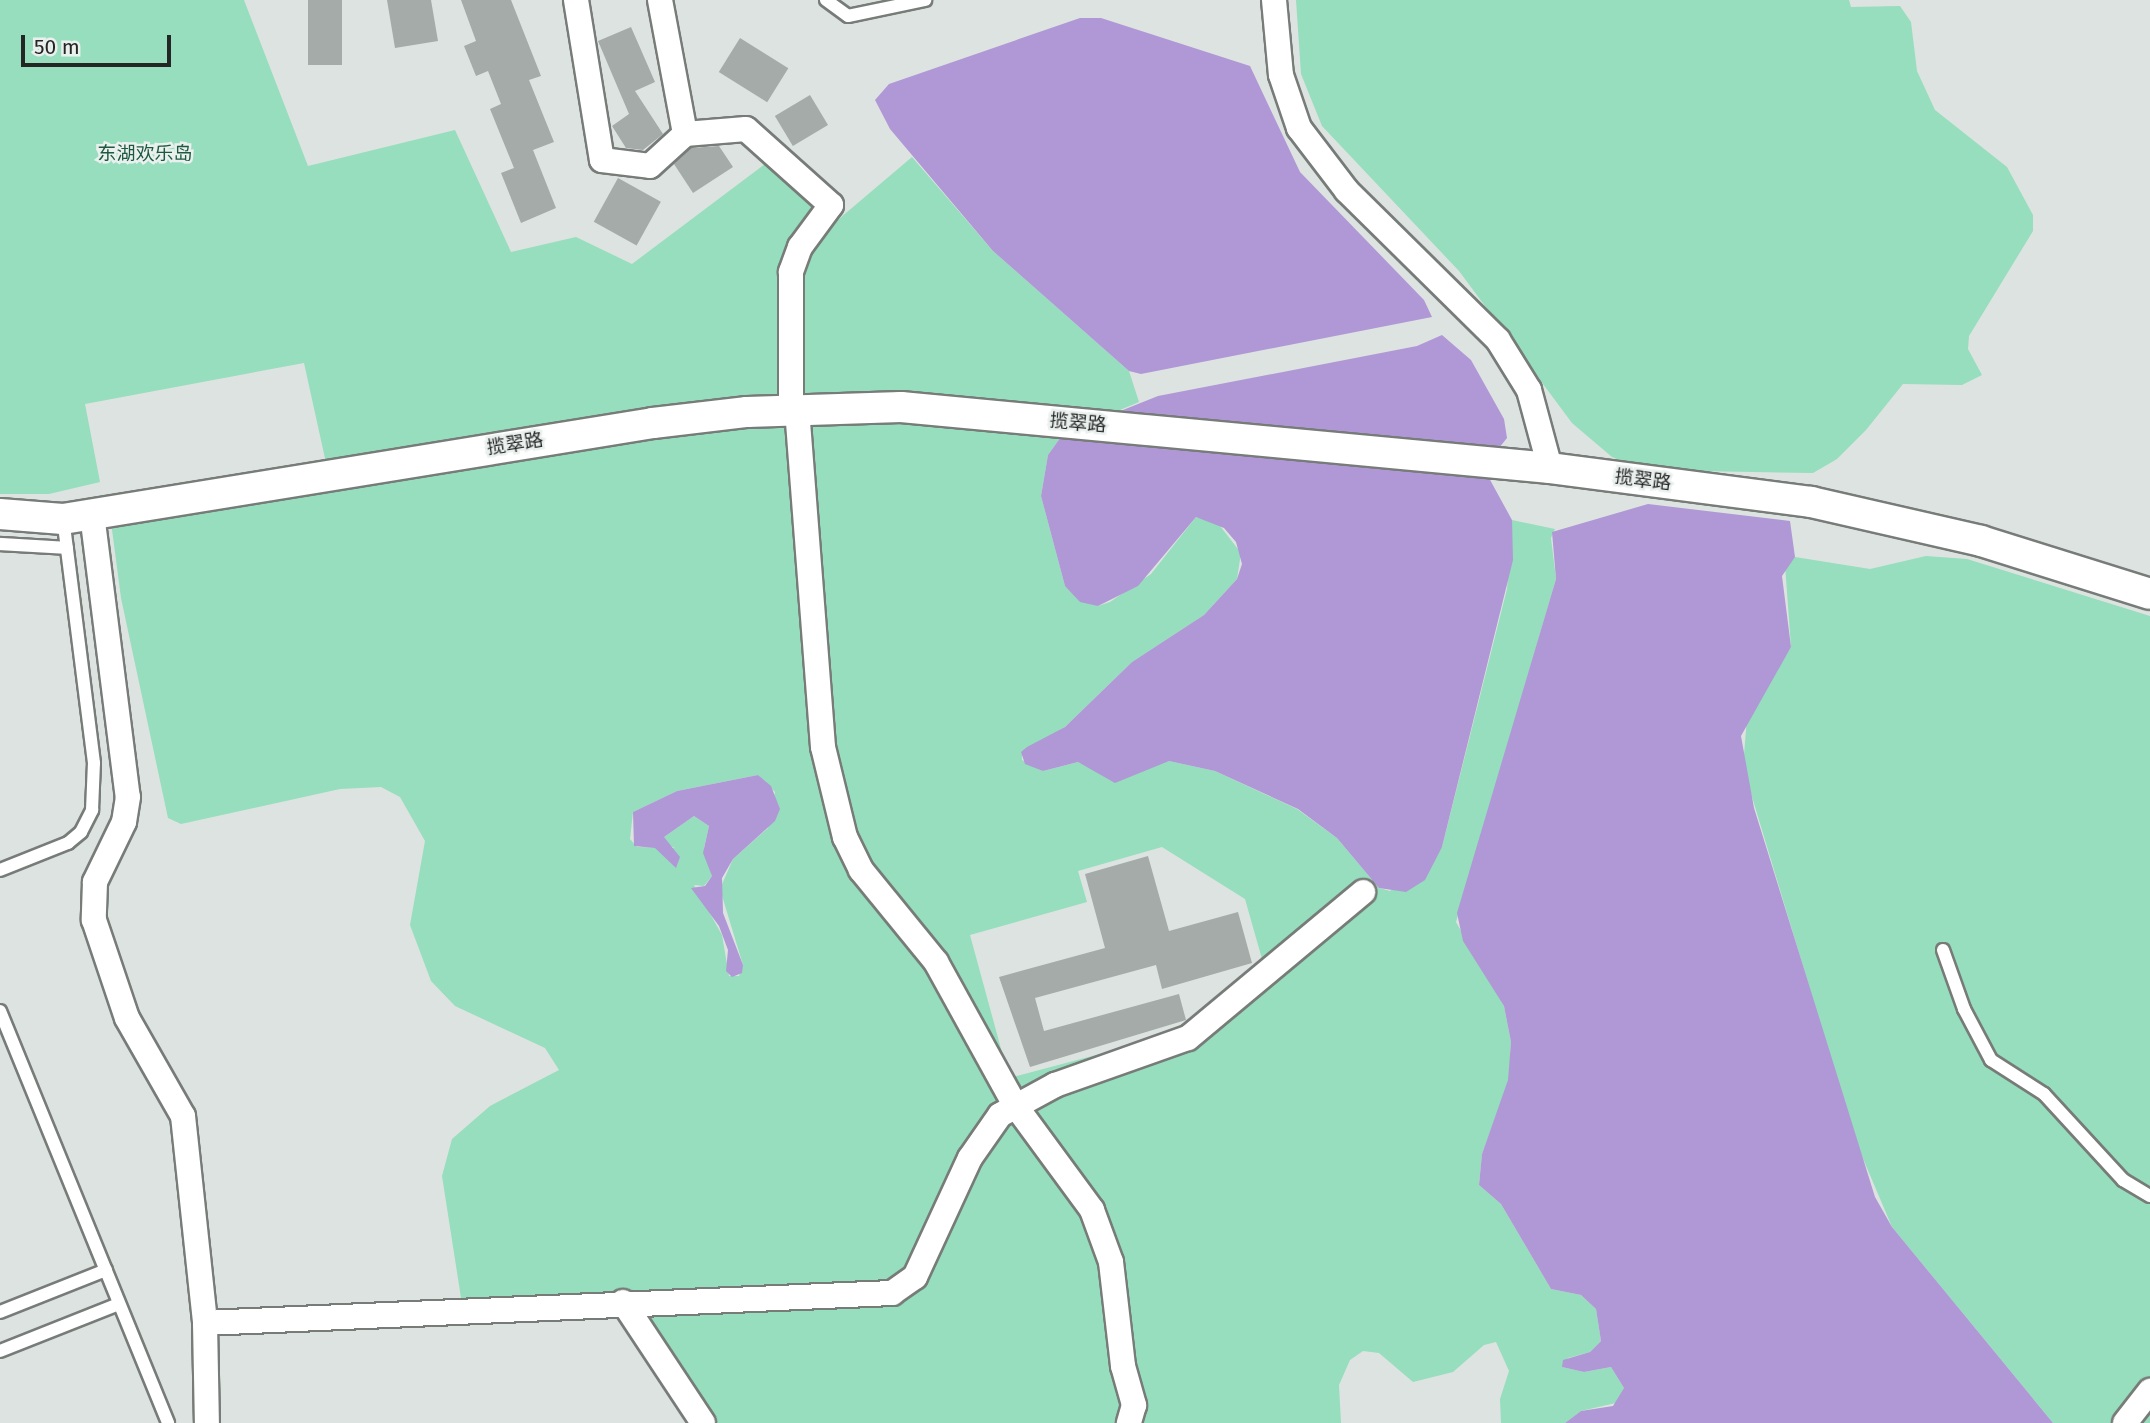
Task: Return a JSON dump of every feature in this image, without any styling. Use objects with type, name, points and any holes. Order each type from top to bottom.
[{"type":"street","points":[[576,0],[602,160],[650,166],[684,134],[746,130],[831,205],[800,247],[791,272],[794,409],[823,747],[845,837],[861,870],[951,985],[1014,1105],[1083,1195],[1100,1227],[1134,1405],[1129,1423]]},
{"type":"street","points":[[660,0],[684,134]]},
{"type":"street","points":[[1274,0],[1281,75],[1299,128],[1347,191],[1498,340],[1529,390],[1536,467]]},
{"type":"street","name":"揽翠路","points":[[0,514],[63,519],[653,422],[794,409],[901,407],[1536,467],[1889,517],[2150,594]]},
{"type":"street","points":[[92,514],[128,797],[124,822],[95,882],[94,920],[122,1008],[183,1116],[205,1323],[207,1423]]},
{"type":"street","points":[[205,1323],[623,1302],[878,1295],[900,1290],[915,1277],[985,1132],[1014,1105],[1188,1038],[1363,892]]},
{"type":"street","points":[[623,1302],[703,1423]]},
{"type":"street","points":[[2126,1423],[2150,1391]]},
{"type":"lane","points":[[825,0],[848,16],[925,0]]},
{"type":"lane","points":[[0,870],[68,843],[92,810],[94,763],[63,519]]},
{"type":"lane","points":[[0,544],[67,548]]},
{"type":"lane","points":[[1943,950],[1964,1009],[1992,1060],[2044,1094],[2123,1180],[2150,1196]]},
{"type":"lane","points":[[0,1011],[169,1423]]},
{"type":"lane","points":[[0,1312],[106,1270]]},
{"type":"lane","points":[[0,1351],[119,1304]]},
{"type":"green space","name":"东湖欢乐岛","points":[[0,0],[244,0],[308,166],[455,130],[511,252],[576,237],[632,264],[769,161],[833,224],[912,157],[993,251],[1129,371],[1139,402],[1063,434],[1048,455],[1041,496],[1065,586],[1098,606],[1110,602],[1151,574],[1196,517],[1217,522],[1241,553],[1237,579],[1204,615],[1132,662],[1065,727],[1022,752],[1022,760],[1043,771],[1078,762],[1096,771],[1169,761],[1215,771],[1297,809],[1337,838],[1379,888],[1390,891],[1442,847],[1507,589],[1512,520],[1555,529],[1551,538],[1556,579],[1456,922],[1504,1006],[1511,1042],[1509,1080],[1482,1154],[1479,1185],[1501,1204],[1551,1289],[1581,1295],[1596,1309],[1601,1341],[1590,1352],[1568,1358],[1562,1367],[1584,1372],[1611,1367],[1624,1388],[1620,1402],[1581,1411],[1565,1423],[1501,1423],[1500,1399],[1509,1371],[1496,1342],[1484,1345],[1453,1372],[1413,1382],[1379,1353],[1363,1351],[1350,1360],[1339,1385],[1341,1423],[693,1423],[620,1316],[464,1317],[442,1176],[452,1139],[490,1106],[559,1070],[545,1048],[455,1006],[431,981],[410,925],[425,841],[400,797],[381,787],[340,789],[181,824],[168,818],[121,598],[111,522],[330,481],[304,363],[85,404],[100,482],[49,494],[0,494]],"holes":[[[758,775],[775,792],[768,828],[733,859],[720,889],[743,965],[739,976],[729,976],[722,935],[694,885],[704,886],[712,876],[704,848],[709,826],[694,816],[664,837],[664,843],[675,848],[637,847],[630,839],[633,812],[677,791]],[[1162,847],[1245,899],[1264,966],[1190,1030],[1009,1078],[970,935],[1087,902],[1078,871]]]},
{"type":"green space","points":[[1296,0],[1849,0],[1851,7],[1900,6],[1911,22],[1917,71],[1935,110],[2007,167],[2033,215],[2033,231],[1969,336],[1968,349],[1982,375],[1962,385],[1903,384],[1866,430],[1837,459],[1813,473],[1644,470],[1612,457],[1572,423],[1459,271],[1322,126],[1301,74]]},
{"type":"green space","points":[[1926,556],[1967,559],[2150,616],[2150,1423],[2053,1423],[1892,1227],[1856,1142],[1743,767],[1747,718],[1791,647],[1785,565],[1795,557],[1870,569]]},
{"type":"shaded area","points":[[1080,18],[1101,18],[1250,66],[1300,172],[1424,300],[1432,317],[1141,374],[1129,371],[993,251],[890,129],[875,100],[889,84]]},
{"type":"shaded area","points":[[1442,335],[1471,360],[1504,419],[1507,438],[1491,458],[1489,478],[1512,520],[1513,560],[1442,847],[1425,880],[1406,892],[1379,888],[1337,838],[1298,809],[1215,771],[1169,761],[1115,783],[1078,762],[1043,771],[1025,764],[1021,752],[1027,747],[1065,727],[1132,662],[1204,615],[1237,579],[1242,564],[1236,542],[1224,528],[1196,517],[1138,586],[1098,606],[1080,602],[1065,586],[1041,496],[1048,455],[1063,434],[1158,396],[1417,346]]},
{"type":"shaded area","points":[[1648,504],[1790,521],[1795,557],[1782,576],[1791,647],[1741,736],[1754,808],[1875,1197],[1892,1227],[2053,1423],[1565,1423],[1581,1411],[1613,1406],[1624,1388],[1611,1367],[1584,1372],[1562,1367],[1563,1360],[1590,1352],[1601,1341],[1596,1309],[1581,1295],[1551,1289],[1501,1204],[1479,1185],[1482,1154],[1508,1080],[1511,1042],[1504,1006],[1463,941],[1457,913],[1556,579],[1552,532]]},
{"type":"shaded area","points":[[758,775],[771,786],[780,809],[775,821],[733,859],[722,878],[723,913],[743,965],[742,973],[732,977],[726,971],[728,950],[719,926],[691,888],[705,886],[712,876],[703,853],[709,826],[694,816],[664,837],[680,857],[676,868],[655,848],[634,846],[633,812],[677,791]]},
{"type":"building","points":[[308,0],[342,0],[342,65],[308,65]]},
{"type":"building","points":[[387,0],[431,0],[438,41],[395,48]]},
{"type":"building","points":[[461,0],[511,0],[541,76],[529,80],[554,142],[533,150],[556,208],[521,223],[501,173],[514,168],[490,109],[501,104],[488,71],[476,76],[464,46],[476,41]]},
{"type":"building","points":[[631,27],[655,82],[635,91],[663,134],[643,150],[626,148],[612,126],[629,114],[598,41]]},
{"type":"building","points":[[740,38],[788,68],[767,102],[719,72]]},
{"type":"building","points":[[810,95],[828,125],[793,146],[775,116]]},
{"type":"building","points":[[719,146],[733,167],[693,193],[674,164],[691,148]]},
{"type":"building","points":[[618,178],[661,202],[637,245],[594,222]]},
{"type":"building","points":[[1148,856],[1169,931],[1238,912],[1252,963],[1162,989],[1156,965],[1035,998],[1044,1031],[1179,994],[1186,1020],[1030,1067],[999,977],[1105,948],[1085,874]]}]
